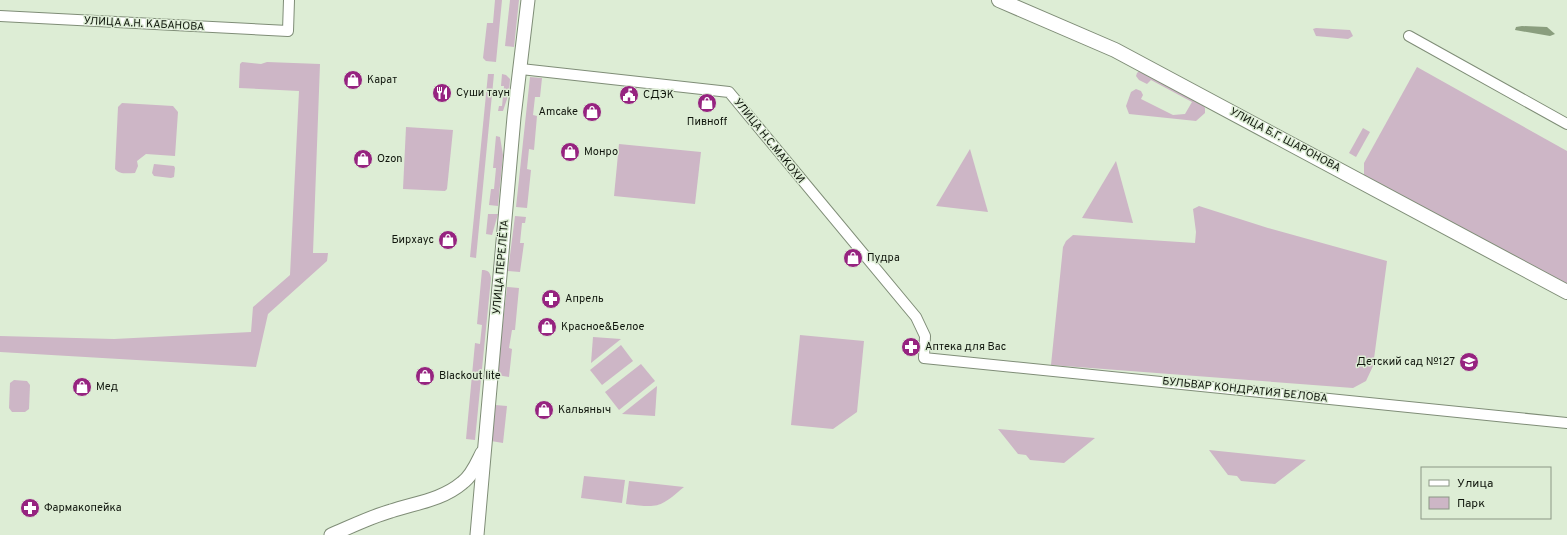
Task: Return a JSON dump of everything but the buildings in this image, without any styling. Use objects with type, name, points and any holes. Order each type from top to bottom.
[{"type":"main road","name":"УЛИЦА Б.Г. ШАРОНОВА","points":[[998,0],[1115,50],[1567,292]]},
{"type":"street","name":"УЛИЦА А.Н. КАБАНОВА","points":[[0,16],[288,31],[289,0]]},
{"type":"street","name":"УЛИЦА ПЕРЕЛЁТА","points":[[477,535],[514,116],[521,69],[528,0]]},
{"type":"street","points":[[1409,36],[1567,124]]},
{"type":"street","name":"УЛИЦА Н.С.МАКОХИ","points":[[521,69],[729,92],[916,317],[925,336],[924,358]]},
{"type":"street","name":"БУЛЬВАР КОНДРАТИЯ БЕЛОВА","points":[[924,358],[1567,423]]},
{"type":"street","points":[[331,535],[373,517],[431,500],[447,493],[462,483],[470,475],[485,447]]},
{"type":"street","points":[[479,512],[481,535]]},
{"type":"green space","points":[[495,0],[502,0],[496,62],[486,61],[483,58],[487,23],[493,23]]},
{"type":"green space","points":[[510,0],[519,0],[514,47],[505,46]]},
{"type":"green space","points":[[1313,29],[1350,30],[1353,36],[1348,39],[1316,36]]},
{"type":"green space","points":[[242,62],[261,64],[267,62],[320,64],[313,253],[328,253],[327,261],[268,314],[256,367],[0,352],[0,336],[114,339],[251,332],[253,307],[290,275],[299,91],[239,88],[240,64]]},
{"type":"green space","points":[[1417,67],[1567,151],[1567,285],[1364,175],[1364,163]]},
{"type":"green space","points":[[1140,70],[1203,105],[1205,108],[1205,113],[1196,121],[1129,114],[1126,106],[1131,92],[1136,89],[1141,91],[1143,95],[1141,99],[1173,115],[1185,114],[1192,102],[1151,80],[1147,84],[1139,80],[1136,76]]},
{"type":"green space","points":[[488,74],[494,74],[476,258],[470,257]]},
{"type":"green space","points":[[502,74],[506,75],[510,79],[509,93],[503,111],[498,111],[499,106],[502,106],[504,86],[501,86]]},
{"type":"green space","points":[[530,77],[542,78],[540,97],[535,97],[533,115],[537,116],[534,150],[529,149],[527,169],[531,170],[527,208],[516,207]]},
{"type":"green space","points":[[122,103],[173,106],[178,112],[175,156],[146,154],[137,161],[138,166],[135,173],[122,173],[115,169],[118,107]]},
{"type":"green space","points":[[406,127],[453,130],[447,189],[445,191],[403,189]]},
{"type":"green space","points":[[1363,128],[1370,132],[1356,157],[1349,153]]},
{"type":"green space","points":[[496,136],[500,137],[503,155],[498,206],[489,205],[491,189],[494,189],[496,168],[493,168]]},
{"type":"green space","points":[[619,144],[701,152],[695,204],[614,196]]},
{"type":"green space","points":[[970,149],[988,212],[936,206]]},
{"type":"green space","points":[[1116,161],[1133,223],[1082,218]]},
{"type":"green space","points":[[154,164],[174,166],[174,177],[154,176],[152,173]]},
{"type":"green space","points":[[1199,206],[1268,228],[1387,261],[1373,366],[1366,381],[1353,388],[1051,365],[1063,247],[1066,241],[1073,235],[1195,243],[1196,232],[1193,209]]},
{"type":"green space","points":[[488,214],[498,214],[492,235],[486,234]]},
{"type":"green space","points":[[515,216],[526,217],[525,223],[522,223],[520,243],[524,243],[520,272],[508,271]]},
{"type":"green space","points":[[482,270],[486,270],[490,274],[491,278],[475,440],[466,439],[475,343],[480,344],[482,325],[477,324]]},
{"type":"green space","points":[[507,287],[519,288],[515,330],[512,330],[509,348],[512,349],[509,377],[497,375]]},
{"type":"green space","points":[[800,335],[864,341],[857,412],[833,429],[791,425]]},
{"type":"green space","points":[[593,337],[621,339],[591,363]]},
{"type":"green space","points":[[621,345],[633,361],[602,385],[590,370]]},
{"type":"green space","points":[[641,364],[655,381],[619,410],[605,392]]},
{"type":"green space","points":[[14,380],[27,381],[30,385],[29,409],[25,412],[12,412],[9,408],[10,383]]},
{"type":"green space","points":[[657,386],[655,416],[622,414]]},
{"type":"green space","points":[[495,405],[507,406],[503,443],[491,441]]},
{"type":"green space","points":[[998,429],[1095,438],[1064,463],[1030,460],[1026,455],[1018,454]]},
{"type":"green space","points":[[1209,450],[1306,460],[1275,484],[1241,481],[1237,476],[1228,475]]},
{"type":"green space","points":[[584,476],[625,480],[622,503],[581,498]]},
{"type":"green space","points":[[629,481],[684,487],[669,499],[658,505],[645,506],[626,504]]},
{"type":"shaded area","points":[[1516,27],[1547,27],[1555,34],[1550,36],[1515,30]]},
{"type":"place","name":"Карат","points":[[353,80]]},
{"type":"place","name":"Суши таун","points":[[442,93]]},
{"type":"place","name":"СДЭК","points":[[629,95]]},
{"type":"place","name":"Пивнoff","points":[[707,103]]},
{"type":"place","name":"Amcake","points":[[592,112]]},
{"type":"place","name":"Монро","points":[[570,152]]},
{"type":"place","name":"Ozon","points":[[363,159]]},
{"type":"place","name":"Бирхаус","points":[[448,240]]},
{"type":"place","name":"Пудра","points":[[853,258]]},
{"type":"place","name":"Апрель","points":[[551,299]]},
{"type":"place","name":"Красное&Белое","points":[[547,327]]},
{"type":"place","name":"Аптека для Вас","points":[[911,347]]},
{"type":"place","name":"Детский сад №127","points":[[1469,362]]},
{"type":"place","name":"Blackout lite","points":[[425,376]]},
{"type":"place","name":"Мед","points":[[82,387]]},
{"type":"place","name":"Кальяныч","points":[[544,410]]},
{"type":"place","name":"Фармакопейка","points":[[30,508]]}]
